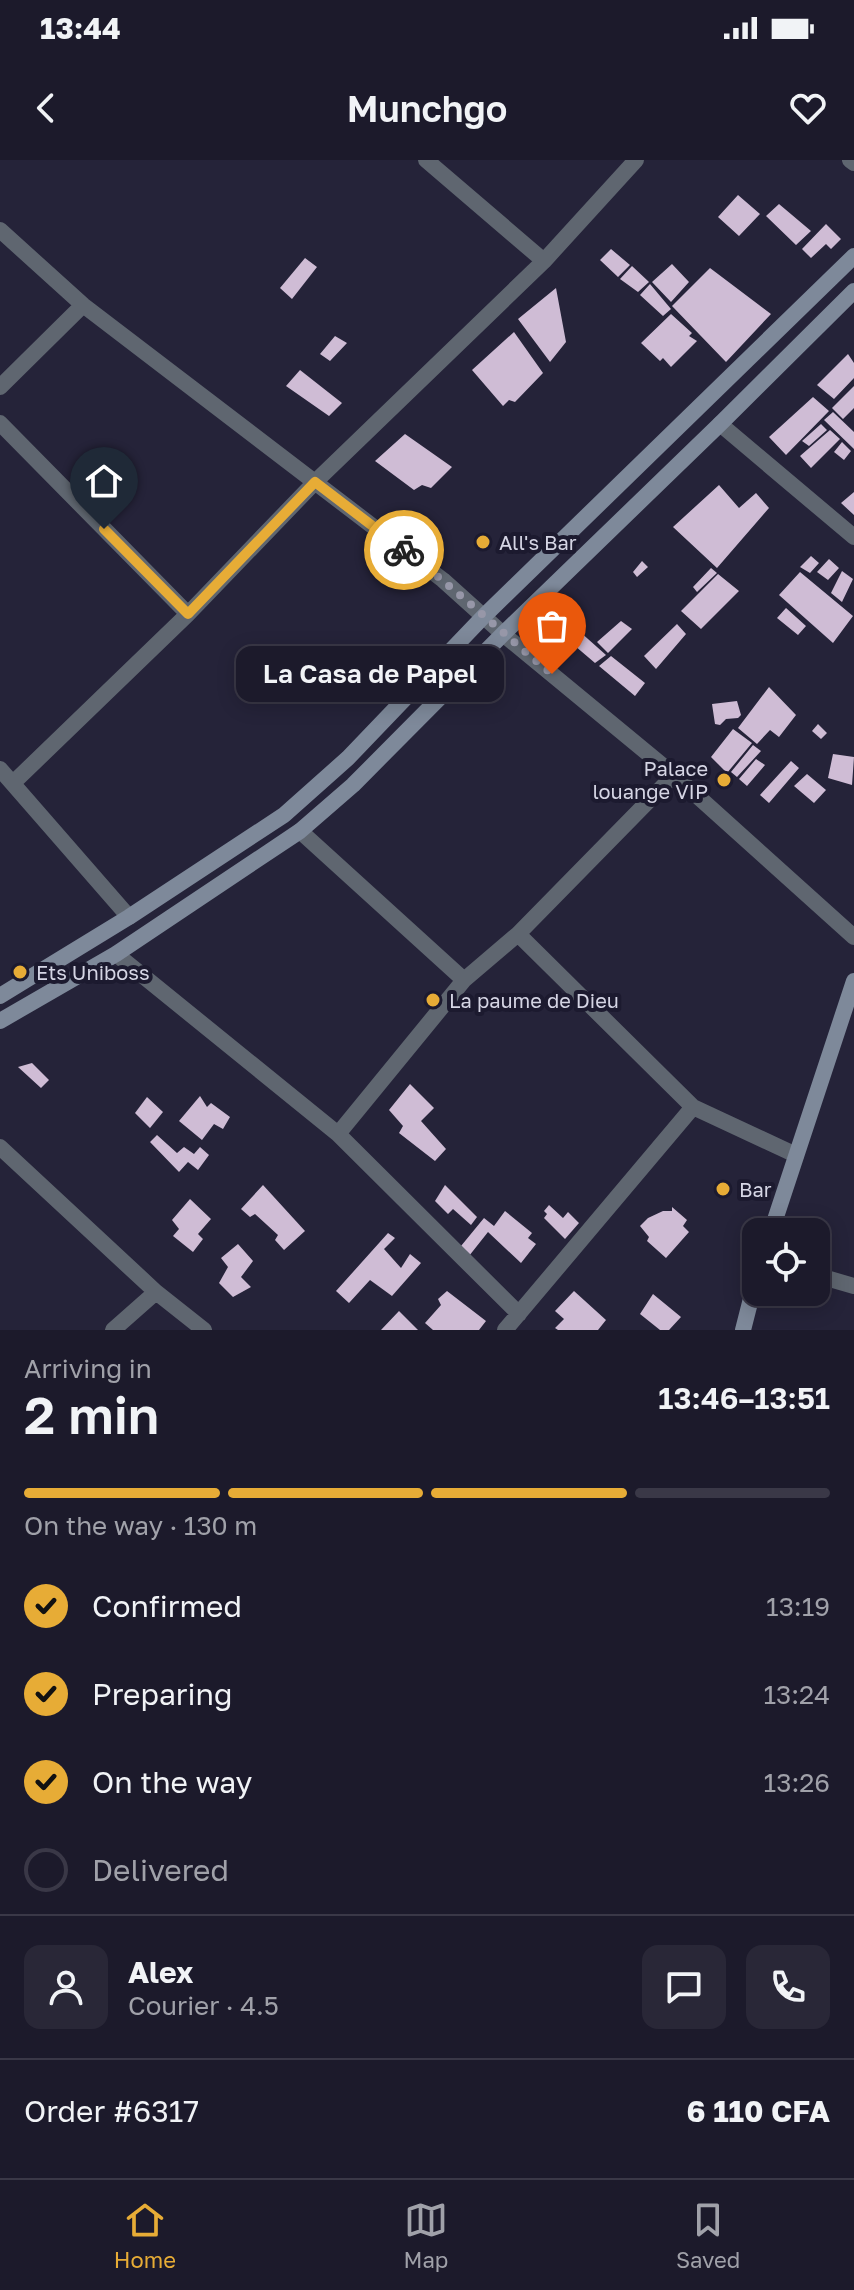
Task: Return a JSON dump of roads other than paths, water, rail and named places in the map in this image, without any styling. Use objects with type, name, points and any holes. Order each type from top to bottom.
[{"type":"main road","points":[[0,996],[129,917],[284,815],[348,758],[484,616],[854,256]]},
{"type":"main road","points":[[0,1021],[116,954],[300,831],[353,785],[854,291]]},
{"type":"main road","points":[[776,1218],[854,981]]},
{"type":"main road","points":[[743,1330],[749,1306]]},
{"type":"street","points":[[426,160],[544,261]]},
{"type":"street","points":[[13,783],[188,614],[315,482],[544,261],[636,160]]},
{"type":"street","points":[[0,230],[83,305],[443,580],[503,634],[674,775],[854,937]]},
{"type":"street","points":[[0,387],[83,305]]},
{"type":"street","points":[[0,423],[188,614]]},
{"type":"street","points":[[720,424],[854,537]]},
{"type":"street","points":[[0,769],[129,917]]},
{"type":"street","points":[[338,1134],[464,980],[518,934],[674,775]]},
{"type":"street","points":[[300,831],[464,980]]},
{"type":"street","points":[[518,934],[693,1107],[796,1155]]},
{"type":"street","points":[[116,954],[338,1134],[519,1314]]},
{"type":"street","points":[[505,1330],[693,1107]]},
{"type":"street","points":[[0,1147],[156,1292],[204,1330]]},
{"type":"street","points":[[830,1279],[854,1286]]},
{"type":"street","points":[[113,1330],[156,1292]]},
{"type":"place","name":"All's Bar","points":[[483,542]]},
{"type":"place","name":"La Casa de Papel","points":[[552,674]]},
{"type":"place","name":"Palace louange VIP","points":[[724,780]]},
{"type":"place","name":"Ets Uniboss","points":[[20,972]]},
{"type":"place","name":"La paume de Dieu","points":[[433,1000]]},
{"type":"place","name":"Bar","points":[[723,1189]]}]
